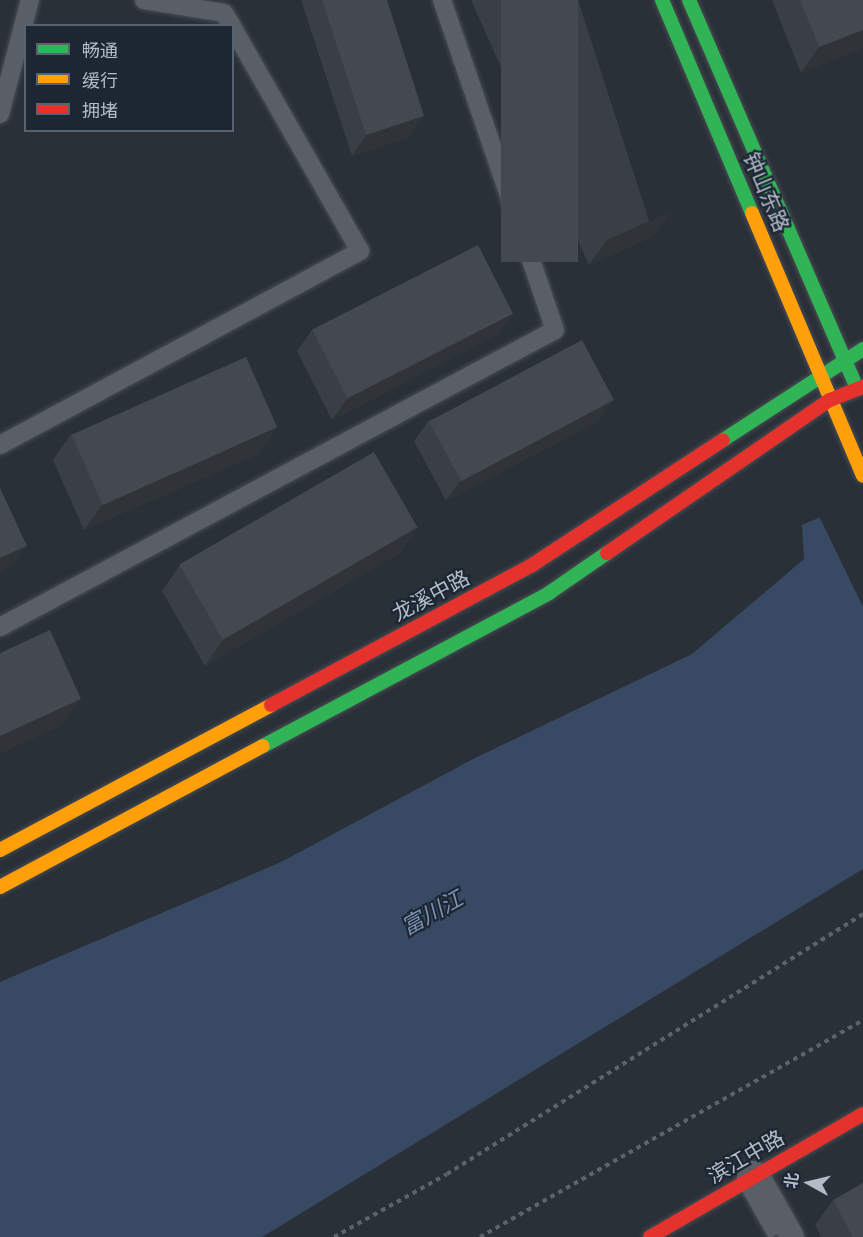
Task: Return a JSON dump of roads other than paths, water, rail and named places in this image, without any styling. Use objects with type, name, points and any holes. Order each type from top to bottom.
[{"type":"main road","name":"钟山东路","points":[[662,0],[863,476]]},
{"type":"main road","name":"钟山东路","points":[[689,0],[844,361],[862,391]]},
{"type":"main road","name":"龙溪中路","points":[[0,850],[532,566],[820,374],[863,349]]},
{"type":"main road","points":[[0,887],[549,593],[830,400],[862,391]]},
{"type":"main road","name":"滨江中路","points":[[650,1237],[863,1113]]},
{"type":"street","points":[[753,1177],[787,1237]]},
{"type":"lane","points":[[0,114],[30,0]]},
{"type":"lane","points":[[144,0],[224,12],[231,24]]},
{"type":"lane","points":[[0,627],[555,330],[442,0]]},
{"type":"lane","points":[[0,445],[360,251],[234,30]]},
{"type":"water","name":"富川江","points":[[863,499],[863,869],[262,1237],[0,1237],[0,982],[281,862],[475,758],[692,654],[804,559],[802,525]]}]
